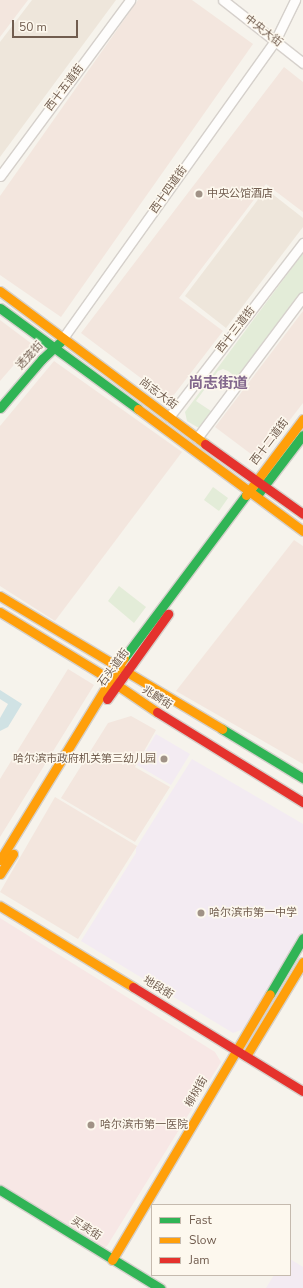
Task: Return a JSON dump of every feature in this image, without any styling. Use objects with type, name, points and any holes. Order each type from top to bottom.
[{"type":"main road","name":"尚志大街","points":[[0,290],[197,438],[303,514]]},
{"type":"main road","points":[[0,308],[303,531]]},
{"type":"main road","name":"透笼街","points":[[0,408],[42,358],[63,338]]},
{"type":"main road","name":"西十二道街","points":[[261,483],[303,419]]},
{"type":"main road","name":"西十二道街","points":[[261,483],[303,435]]},
{"type":"main road","name":"石头道街","points":[[0,874],[108,696],[117,668],[261,483]]},
{"type":"main road","name":"石头道街","points":[[0,860],[105,690],[126,673],[252,494]]},
{"type":"main road","name":"兆麟街","points":[[0,596],[117,668],[303,778]]},
{"type":"main road","name":"兆麟街","points":[[0,612],[303,802]]},
{"type":"main road","name":"地段街","points":[[0,906],[303,1091]]},
{"type":"main road","name":"柳树街","points":[[112,1260],[303,938]]},
{"type":"main road","points":[[246,1056],[303,962]]},
{"type":"main road","name":"买卖街","points":[[0,1190],[160,1288]]},
{"type":"street","name":"西十五道街","points":[[0,176],[130,0]]},
{"type":"street","name":"中央大街","points":[[223,0],[303,63]]},
{"type":"street","name":"西十四道街","points":[[63,338],[275,41],[295,0]]},
{"type":"street","name":"西十三道街","points":[[169,417],[303,243]]},
{"type":"street","points":[[197,438],[303,297]]},
{"type":"shaded area","points":[[0,0],[28,0],[0,37]]},
{"type":"shaded area","points":[[32,0],[116,0],[0,157],[0,42]]},
{"type":"shaded area","points":[[138,0],[192,0],[253,44],[61,317],[0,275],[0,196]]},
{"type":"shaded area","points":[[284,67],[303,82],[303,212],[266,184],[179,298],[223,331],[170,400],[81,333]]},
{"type":"shaded area","points":[[266,189],[303,218],[303,227],[226,328],[185,296]]},
{"type":"shaded area","points":[[303,311],[303,403],[259,460],[215,427]]},
{"type":"shaded area","points":[[0,320],[32,344],[0,381]]},
{"type":"shaded area","points":[[54,361],[182,452],[55,621],[0,586],[0,426]]},
{"type":"shaded area","points":[[294,540],[303,546],[303,764],[176,691]]},
{"type":"shaded area","points":[[68,669],[94,685],[0,837],[0,779]]},
{"type":"shaded area","points":[[0,690],[22,704],[8,727],[0,731],[0,718],[8,704],[0,699]]},
{"type":"shaded area","points":[[131,716],[156,730],[135,767],[170,787],[135,842],[61,798],[108,723]]},
{"type":"shaded area","name":"哈尔滨市政府机关第三幼儿园","points":[[156,734],[190,754],[171,785],[137,765]]},
{"type":"shaded area","name":"哈尔滨市第一中学","points":[[192,759],[303,824],[303,931],[244,1029],[233,1033],[81,941],[136,853],[136,848]]},
{"type":"shaded area","points":[[55,797],[137,846],[78,939],[0,892]]},
{"type":"shaded area","name":"哈尔滨市第一医院","points":[[0,918],[215,1052],[221,1062],[107,1246],[100,1250],[0,1188]]},
{"type":"shaded area","points":[[291,1260],[303,1267],[303,1288],[266,1288],[273,1276],[291,1276]]},
{"type":"green space","points":[[303,253],[303,294],[213,410],[233,380],[232,374],[228,371],[223,369],[218,371],[196,401],[214,413],[202,428],[197,427],[187,421],[185,412]]},
{"type":"green space","points":[[213,487],[228,498],[219,511],[204,500]]},
{"type":"green space","points":[[119,586],[146,607],[134,623],[108,601]]},
{"type":"traffic: fast","points":[[0,308],[138,409]]},
{"type":"traffic: fast","points":[[0,408],[42,359],[61,341]]},
{"type":"traffic: fast","points":[[258,494],[303,435]]},
{"type":"traffic: fast","points":[[124,658],[246,495]]},
{"type":"traffic: fast","points":[[222,729],[303,778]]},
{"type":"traffic: fast","points":[[270,994],[303,938]]},
{"type":"traffic: fast","points":[[0,1190],[160,1288]]},
{"type":"traffic: slow","points":[[0,291],[205,444]]},
{"type":"traffic: slow","points":[[138,409],[303,531]]},
{"type":"traffic: slow","points":[[246,495],[303,419]]},
{"type":"traffic: slow","points":[[0,596],[222,729]]},
{"type":"traffic: slow","points":[[0,612],[101,674],[157,712]]},
{"type":"traffic: slow","points":[[0,860],[124,658]]},
{"type":"traffic: slow","points":[[0,874],[13,854]]},
{"type":"traffic: slow","points":[[0,906],[133,987]]},
{"type":"traffic: slow","points":[[246,1056],[303,962]]},
{"type":"traffic: slow","points":[[112,1260],[270,994]]},
{"type":"traffic: jam","points":[[205,444],[303,514]]},
{"type":"traffic: jam","points":[[107,699],[168,614]]},
{"type":"traffic: jam","points":[[157,712],[303,802]]},
{"type":"traffic: jam","points":[[133,987],[303,1091]]},
{"type":"place","name":"中央公馆酒店","points":[[199,194]]},
{"type":"place","name":"哈尔滨市政府机关第三幼儿园","points":[[164,759]]},
{"type":"place","name":"哈尔滨市第一中学","points":[[201,913]]},
{"type":"place","name":"哈尔滨市第一医院","points":[[91,1125]]},
{"type":"district","name":"尚志街道","points":[[218,384]]}]
